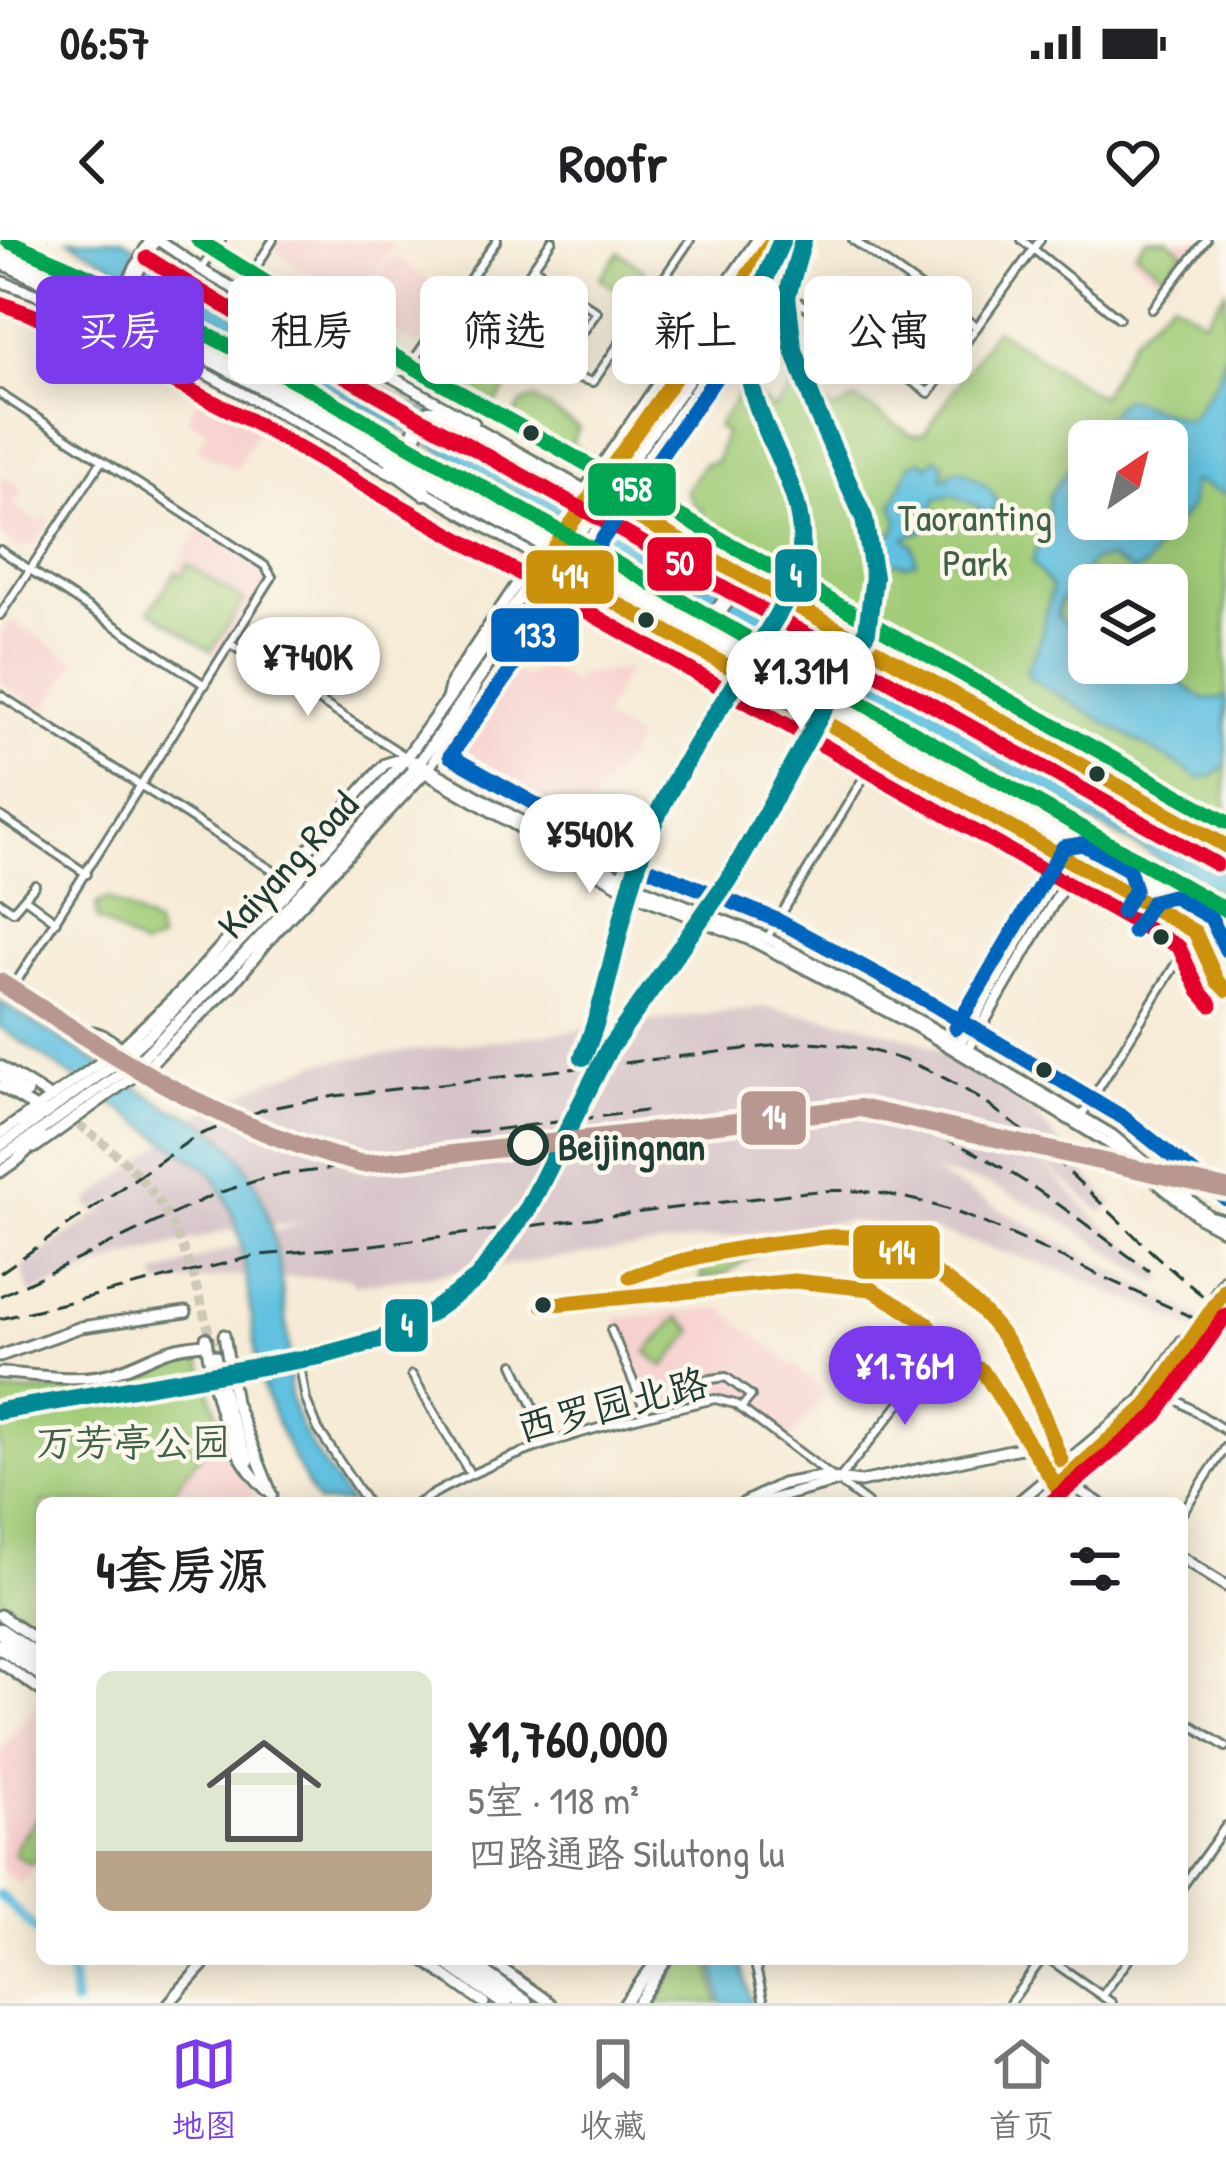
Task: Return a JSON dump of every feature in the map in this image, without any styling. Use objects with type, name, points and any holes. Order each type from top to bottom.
[{"type":"highway","points":[[130,276],[149,243]]},
{"type":"highway","points":[[0,246],[23,263],[462,491]]},
{"type":"highway","points":[[0,260],[63,276]]},
{"type":"highway","points":[[204,341],[1226,934]]},
{"type":"highway","points":[[204,359],[218,362]]},
{"type":"highway","points":[[293,403],[424,492]]},
{"type":"highway","points":[[409,440],[435,405],[454,410]]},
{"type":"highway","points":[[429,410],[448,415],[729,571],[735,579],[720,616]]},
{"type":"highway","points":[[332,412],[357,419],[391,439],[409,440]]},
{"type":"highway","points":[[409,440],[418,454],[462,491]]},
{"type":"highway","points":[[648,596],[676,600],[704,615],[720,616]]},
{"type":"highway","points":[[665,599],[1226,915]]},
{"type":"highway","points":[[720,616],[731,631],[775,662]]},
{"type":"highway","points":[[1001,806],[1042,844]]},
{"type":"highway","points":[[1195,932],[1217,981],[1226,990]]},
{"type":"highway","points":[[0,1631],[36,1656]]},
{"type":"highway","points":[[0,1646],[36,1671]]},
{"type":"highway","points":[[452,1965],[505,2003]]},
{"type":"highway","points":[[471,1965],[525,2003]]},
{"type":"main road","points":[[747,276],[772,240]]},
{"type":"main road","points":[[762,276],[788,240]]},
{"type":"main road","points":[[20,1120],[80,1097],[129,1060],[297,888],[407,757],[539,559],[574,541],[671,384]]},
{"type":"main road","points":[[600,501],[686,384]]},
{"type":"main road","points":[[648,396],[666,391]]},
{"type":"main road","points":[[636,456],[654,450]]},
{"type":"main road","name":"Kaiyang Road","points":[[297,888],[423,769],[477,683],[561,571],[574,541]]},
{"type":"main road","points":[[0,1146],[56,1106]]},
{"type":"main road","points":[[0,1159],[56,1106]]},
{"type":"main road","points":[[17,1160],[56,1106]]},
{"type":"street","points":[[201,270],[221,240]]},
{"type":"street","points":[[250,276],[273,240]]},
{"type":"street","points":[[473,276],[497,240]]},
{"type":"street","points":[[527,276],[551,240]]},
{"type":"street","points":[[588,381],[592,382],[690,240]]},
{"type":"street","points":[[732,276],[757,240]]},
{"type":"street","points":[[777,276],[802,240]]},
{"type":"street","points":[[854,240],[977,327]]},
{"type":"street","points":[[1022,240],[1120,318]]},
{"type":"street","points":[[780,289],[929,393],[1040,240]]},
{"type":"street","points":[[1152,309],[1206,240]]},
{"type":"street","points":[[149,243],[228,285]]},
{"type":"street","points":[[533,267],[546,276]]},
{"type":"street","points":[[0,281],[36,294]]},
{"type":"street","points":[[396,373],[406,371],[420,351]]},
{"type":"street","points":[[406,371],[417,390]]},
{"type":"street","points":[[204,373],[424,492],[1226,950]]},
{"type":"street","points":[[396,378],[600,501]]},
{"type":"street","points":[[600,501],[656,384]]},
{"type":"street","points":[[600,501],[654,450],[700,384]]},
{"type":"street","points":[[0,394],[265,566],[272,577],[10,992]]},
{"type":"street","points":[[0,615],[101,462]]},
{"type":"street","points":[[0,550],[205,685]]},
{"type":"street","points":[[735,579],[1226,846]]},
{"type":"street","points":[[232,645],[423,769],[614,884],[766,938],[1081,1117],[1141,1155],[1205,1217],[1226,1221]]},
{"type":"street","points":[[618,876],[744,676]]},
{"type":"street","points":[[0,695],[297,888],[233,984],[80,1097],[0,1172]]},
{"type":"street","points":[[712,920],[820,718]]},
{"type":"street","points":[[766,938],[879,752]]},
{"type":"street","points":[[423,769],[618,876],[962,1050],[1113,1146],[1226,1232]]},
{"type":"street","points":[[0,816],[86,874]]},
{"type":"street","points":[[962,1050],[1071,861]]},
{"type":"street","points":[[0,902],[14,910],[35,885]]},
{"type":"street","points":[[26,899],[56,921]]},
{"type":"street","points":[[1081,1117],[1195,932]]},
{"type":"street","points":[[0,986],[69,1031],[88,1027],[129,1060]]},
{"type":"street","points":[[0,1066],[56,1106]]},
{"type":"street","points":[[0,1076],[27,1093]]},
{"type":"street","points":[[0,1086],[36,1108]]},
{"type":"street","points":[[0,1134],[36,1108],[56,1106]]},
{"type":"street","points":[[1221,1293],[1226,1278]]},
{"type":"street","points":[[0,1356],[81,1327],[185,1312]]},
{"type":"street","points":[[611,1330],[647,1414]]},
{"type":"street","points":[[224,1336],[235,1402],[271,1497]]},
{"type":"street","points":[[0,1373],[80,1379],[115,1372],[174,1346],[206,1341],[227,1432],[237,1454],[270,1497]]},
{"type":"street","points":[[1028,1497],[1054,1482],[1146,1406],[1186,1343]]},
{"type":"street","points":[[780,1497],[838,1481],[942,1352]]},
{"type":"street","points":[[215,1354],[239,1440],[270,1497]]},
{"type":"street","points":[[298,1354],[306,1400],[318,1429],[363,1497]]},
{"type":"street","points":[[514,1364],[550,1443]]},
{"type":"street","points":[[412,1375],[469,1472]]},
{"type":"street","points":[[704,1380],[726,1377],[751,1396],[742,1408]]},
{"type":"street","points":[[1174,1398],[1226,1431]]},
{"type":"street","name":"西罗园北路","points":[[428,1497],[469,1472],[550,1443],[647,1414],[725,1399],[859,1497]]},
{"type":"street","points":[[1188,1504],[1226,1447]]},
{"type":"street","points":[[756,1497],[782,1484],[821,1477],[860,1482],[1032,1449],[1054,1482]]},
{"type":"street","points":[[1067,1472],[1090,1497]]},
{"type":"street","points":[[1041,1497],[1054,1482]]},
{"type":"street","points":[[1188,1562],[1226,1586]]},
{"type":"street","points":[[0,1615],[36,1640]]},
{"type":"street","points":[[1,1665],[36,1687]]},
{"type":"street","points":[[1188,1723],[1226,1747]]},
{"type":"street","points":[[1188,1879],[1226,1826]]},
{"type":"street","points":[[169,2003],[203,1965]]},
{"type":"street","points":[[430,1965],[484,2003]]},
{"type":"street","points":[[496,1965],[550,2003]]},
{"type":"street","points":[[625,2003],[654,1965]]},
{"type":"street","points":[[638,2003],[663,1965]]},
{"type":"street","points":[[755,1965],[764,2003]]},
{"type":"street","points":[[1010,2003],[1040,1965]]},
{"type":"street","points":[[1054,1965],[1112,2003]]},
{"type":"street","points":[[1102,1996],[1125,1965]]},
{"type":"shaded area","points":[[281,240],[388,240],[394,245],[374,276],[313,276],[274,250]]},
{"type":"shaded area","points":[[1143,240],[1202,240],[1166,286],[1130,257]]},
{"type":"shaded area","points":[[393,255],[424,276],[420,276],[417,346],[396,332],[396,276],[379,276]]},
{"type":"shaded area","points":[[206,386],[265,417],[236,470],[197,450],[207,431],[187,419]]},
{"type":"shaded area","points":[[4,476],[24,490],[14,506],[39,523],[45,515],[51,520],[35,544],[18,548],[0,536],[0,481]]},
{"type":"shaded area","points":[[200,530],[269,580],[220,656],[148,608]]},
{"type":"shaded area","points":[[11,620],[77,661],[45,711],[0,682],[0,637]]},
{"type":"shaded area","points":[[540,660],[572,683],[578,675],[627,669],[602,719],[637,738],[626,762],[622,761],[571,834],[454,768],[463,730],[509,666],[527,678]]},
{"type":"shaded area","points":[[763,1007],[861,1024],[922,1042],[976,1070],[1029,1109],[1113,1204],[1102,1213],[1038,1158],[1096,1219],[1165,1274],[1160,1284],[1056,1217],[985,1183],[930,1171],[1203,1319],[1197,1330],[1058,1269],[929,1229],[846,1221],[355,1285],[348,1277],[227,1277],[159,1285],[155,1275],[305,1221],[222,1232],[125,1257],[30,1294],[22,1268],[130,1191],[93,1211],[87,1202],[209,1108],[267,1082],[322,1062]]},
{"type":"shaded area","points":[[721,1308],[827,1392],[790,1439],[725,1392],[651,1409],[615,1318]]},
{"type":"shaded area","points":[[221,1426],[257,1489],[251,1497],[168,1497]]},
{"type":"shaded area","points":[[36,1705],[36,1864],[20,1884],[0,1868],[0,1751]]},
{"type":"green space","points":[[1146,240],[1168,240],[1183,251],[1164,274],[1136,252]]},
{"type":"green space","points":[[619,252],[645,270],[641,276],[612,276],[612,287],[600,278]]},
{"type":"green space","name":"Taoranting Park","points":[[1226,291],[1226,833],[1017,717],[1024,703],[935,650],[926,665],[689,535],[703,510],[686,490],[704,464],[716,462],[725,433],[717,427],[743,388],[774,409],[793,386],[836,410],[856,399],[912,435],[924,434],[958,384],[972,384],[972,363],[995,329],[1100,397],[1133,338],[1171,300],[1204,320]]},
{"type":"green space","points":[[451,384],[506,384],[486,417],[444,393]]},
{"type":"green space","points":[[534,399],[579,428],[571,443],[591,456],[582,469],[506,429],[522,403]]},
{"type":"green space","points":[[188,564],[244,601],[211,651],[150,610],[176,572],[181,576]]},
{"type":"green space","points":[[108,898],[156,926],[159,941],[143,948],[97,919],[97,904]]},
{"type":"green space","points":[[761,1250],[726,1273],[701,1280],[697,1259]]},
{"type":"green space","points":[[678,1317],[694,1331],[664,1367],[647,1352]]},
{"type":"green space","name":"万芳亭公园","points":[[200,1360],[221,1426],[168,1497],[36,1497],[36,1620],[0,1598],[0,1393],[105,1388],[171,1364]]},
{"type":"green space","points":[[36,1818],[36,1860],[30,1864],[14,1854]]},
{"type":"green space","points":[[681,1965],[710,1965],[718,2003],[656,2003]]},
{"type":"water","points":[[69,240],[123,240],[187,276],[132,276]]},
{"type":"water","points":[[204,286],[228,299],[228,330],[204,317]]},
{"type":"water","points":[[1226,350],[1226,495],[1193,481],[1188,510],[1188,420],[1105,420],[1125,398],[1190,419],[1217,379]]},
{"type":"water","points":[[323,384],[377,384],[1226,865],[1226,897]]},
{"type":"water","points":[[935,458],[944,464],[942,477],[963,470],[989,488],[998,503],[991,512],[980,512],[979,507],[952,495],[937,498],[923,530],[905,538],[913,545],[916,562],[890,561],[884,548],[897,527],[893,504],[911,464],[921,460],[928,466]]},
{"type":"water","points":[[1068,469],[1068,540],[1162,540],[1147,564],[1119,564],[1108,558],[1068,564],[1068,592],[1057,616],[1068,625],[1068,684],[1182,684],[1204,700],[1226,698],[1226,766],[1212,776],[1200,778],[1031,679],[1026,670],[1039,644],[1052,587],[1032,563],[1047,535],[1049,495]]},
{"type":"water","points":[[0,1002],[170,1108],[206,1124],[233,1148],[253,1178],[276,1251],[292,1401],[306,1437],[346,1497],[315,1497],[275,1417],[258,1366],[240,1240],[223,1192],[209,1170],[0,1027]]},
{"type":"water","points":[[714,1965],[742,1965],[751,2003],[722,2003]]},
{"type":"waterway","points":[[0,1895],[36,1930]]},
{"type":"waterway","points":[[66,1965],[72,1976],[75,2003]]},
{"type":"tunnel","points":[[67,1118],[130,1167],[169,1219],[194,1280],[215,1355]]},
{"type":"tunnel","points":[[1190,1346],[1221,1296]]},
{"type":"tunnel","points":[[1182,1341],[1213,1298]]},
{"type":"railway","points":[[0,1273],[196,1136],[265,1109],[335,1096],[806,1042],[874,1051],[934,1073],[987,1104],[1036,1142],[1175,1272],[1226,1313]]},
{"type":"railway","points":[[468,1133],[653,1110]]},
{"type":"railway","points":[[0,1296],[215,1194],[271,1176],[806,1110],[857,1114],[948,1140],[1030,1185],[1149,1271]]},
{"type":"railway","points":[[0,1319],[259,1255],[843,1190],[944,1208],[1226,1333]]},
{"type":"transit line","name":"958","points":[[198,240],[296,301],[1226,822]]},
{"type":"transit line","name":"414","points":[[773,240],[544,562],[1195,932],[1217,981],[1226,990]]},
{"type":"transit line","name":"4","points":[[583,1057],[651,829],[688,759],[782,607],[799,565],[798,512],[760,414],[748,363],[753,315],[782,240]]},
{"type":"transit line","name":"4","points":[[0,1411],[320,1356],[379,1340],[430,1313],[478,1278],[529,1207],[608,1050],[733,873],[867,631],[874,577],[864,518],[793,347],[787,296],[803,240]]},
{"type":"transit line","name":"958","points":[[8,241],[130,294],[303,385],[1226,910]]},
{"type":"transit line","name":"133","points":[[804,252],[450,756],[646,867],[777,920],[936,1006],[1124,1118],[1226,1199]]},
{"type":"transit line","name":"50","points":[[147,258],[275,337],[1216,864]]},
{"type":"transit line","name":"50","points":[[0,303],[67,328],[249,420],[1179,947],[1199,991],[1211,1005]]},
{"type":"transit line","name":"414","points":[[627,467],[605,499],[1226,846]]},
{"type":"transit line","name":"133","points":[[956,1028],[1063,847],[1082,844],[1129,870],[1135,889],[1122,912]]},
{"type":"transit line","name":"133","points":[[1133,932],[1153,901],[1172,896],[1211,918],[1226,950]]},
{"type":"transit line","name":"14","points":[[0,982],[130,1064],[218,1112],[312,1150],[363,1164],[860,1108],[1226,1189]]},
{"type":"transit line","name":"414","points":[[630,1277],[715,1253],[825,1237],[848,1237],[893,1250],[937,1274],[993,1324],[1023,1370],[1061,1460]]},
{"type":"transit line","name":"414","points":[[543,1305],[794,1281],[871,1289],[927,1323],[942,1352],[982,1370],[1057,1487],[1146,1406],[1226,1289]]},
{"type":"transit line","name":"50","points":[[1057,1497],[1156,1415],[1226,1315]]},
{"type":"place","name":"Beijingnan","points":[[528,1145]]}]
